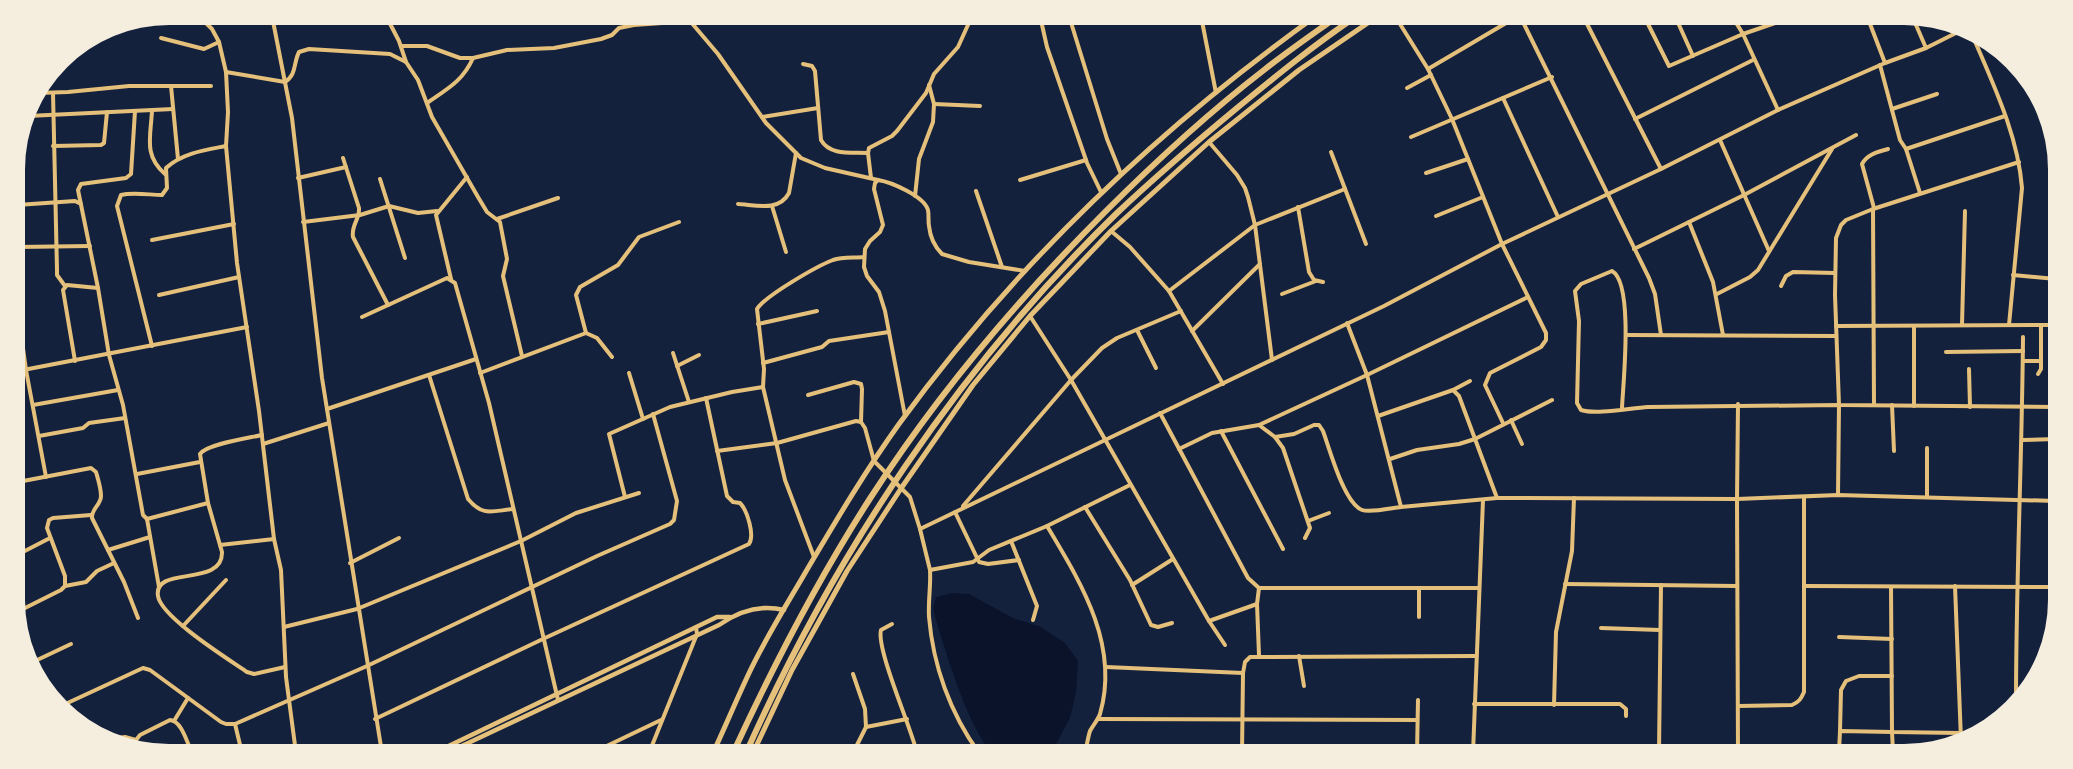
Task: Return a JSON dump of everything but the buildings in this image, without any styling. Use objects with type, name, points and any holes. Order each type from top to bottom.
[{"type":"highway","points":[[737,744],[768,678],[810,597],[844,540],[908,443],[985,342],[1049,269],[1148,169],[1263,70],[1326,25]]},
{"type":"highway","points":[[750,744],[768,704],[821,601],[854,546],[922,443],[1002,338],[1104,227],[1169,166],[1256,92],[1345,25]]},
{"type":"main road","points":[[717,744],[752,667],[814,557],[874,460],[947,361],[1026,271],[1101,192],[1187,115],[1304,25]]},
{"type":"main road","points":[[757,744],[792,670],[848,571],[902,487],[973,385],[1030,316],[1111,231],[1209,142],[1299,70],[1365,25]]},
{"type":"street","points":[[208,25],[219,42],[226,72],[228,112],[226,146],[239,277],[248,328],[274,539],[280,570],[285,667],[295,744]]},
{"type":"street","points":[[274,25],[292,118],[327,409],[357,609],[380,744]]},
{"type":"street","points":[[391,25],[406,62],[418,80],[432,117],[487,212],[497,219],[501,227],[507,259],[503,276],[522,356]]},
{"type":"street","points":[[401,46],[427,46],[460,58],[473,58],[507,50],[554,48],[602,39],[612,35],[619,28],[634,25]]},
{"type":"street","points":[[694,25],[718,54],[762,117],[801,158],[824,168],[878,180],[916,196],[928,208],[931,235],[942,254],[948,257],[1026,271]]},
{"type":"street","points":[[871,178],[869,148],[892,136],[897,131],[926,93],[937,69],[962,41],[968,25]]},
{"type":"street","points":[[1042,25],[1047,47],[1086,160],[1101,192]]},
{"type":"street","points":[[1072,25],[1107,139],[1121,174]]},
{"type":"street","points":[[1203,25],[1216,93]]},
{"type":"street","points":[[1401,25],[1428,69],[1452,119],[1502,244],[1546,334],[1546,340],[1541,348],[1490,373],[1486,378],[1485,385],[1504,423]]},
{"type":"street","points":[[1428,69],[1502,25]]},
{"type":"street","points":[[1522,25],[1552,77],[1655,294],[1661,335]]},
{"type":"street","points":[[1588,25],[1661,169]]},
{"type":"street","points":[[1648,25],[1669,66],[1743,34],[1770,25]]},
{"type":"street","points":[[1679,25],[1693,56]]},
{"type":"street","points":[[1738,25],[1778,110]]},
{"type":"street","points":[[1871,25],[1885,62]]},
{"type":"street","points":[[1916,26],[1926,48]]},
{"type":"street","points":[[920,529],[1384,306],[1502,244],[1661,169],[1778,110],[1885,62],[1926,48],[1953,34]]},
{"type":"street","points":[[162,38],[204,49],[219,42]]},
{"type":"street","points":[[1976,45],[2004,116],[2019,162],[2022,188],[2009,325]]},
{"type":"street","points":[[226,72],[285,82],[295,72],[297,57],[303,50],[390,54],[406,62]]},
{"type":"street","points":[[427,104],[460,80],[473,58]]},
{"type":"street","points":[[1635,119],[1753,60]]},
{"type":"street","points":[[803,64],[812,66],[815,71],[821,140],[835,152],[868,153]]},
{"type":"street","points":[[1880,65],[1900,140],[1906,149],[1920,194]]},
{"type":"street","points":[[1407,88],[1431,75]]},
{"type":"street","points":[[1411,137],[1552,77]]},
{"type":"street","points":[[916,196],[920,159],[933,122],[934,104],[929,85]]},
{"type":"street","points":[[47,93],[129,86],[211,86]]},
{"type":"street","points":[[171,86],[178,159]]},
{"type":"street","points":[[53,93],[57,275],[65,286]]},
{"type":"street","points":[[1892,109],[1938,94]]},
{"type":"street","points":[[1503,98],[1558,218]]},
{"type":"street","points":[[934,104],[980,106]]},
{"type":"street","points":[[762,117],[818,108]]},
{"type":"street","points":[[36,115],[174,109]]},
{"type":"street","points":[[135,110],[131,174],[126,178],[81,184],[78,190],[98,288],[109,355],[137,474],[143,515],[147,520],[159,587],[158,595],[164,608],[184,626],[247,672],[254,674],[285,667]]},
{"type":"street","points":[[152,110],[150,150],[152,160],[165,174]]},
{"type":"street","points":[[54,146],[101,145],[106,139],[107,112]]},
{"type":"street","points":[[1906,149],[2004,116]]},
{"type":"street","points":[[1634,249],[1744,195],[1856,135]]},
{"type":"street","points":[[1720,140],[1769,252]]},
{"type":"street","points":[[1209,142],[1246,188],[1255,225],[1272,360]]},
{"type":"street","points":[[152,346],[117,206],[121,195],[162,195],[167,188],[166,168],[185,155],[226,146]]},
{"type":"street","points":[[1717,294],[1750,277],[1769,252],[1833,147]]},
{"type":"street","points":[[1874,405],[1874,208],[1862,164],[1870,155],[1888,149]]},
{"type":"street","points":[[1332,152],[1366,244]]},
{"type":"street","points":[[738,204],[772,206],[780,203],[789,193],[796,153]]},
{"type":"street","points":[[343,158],[359,205],[360,215],[353,226],[354,237],[388,305]]},
{"type":"street","points":[[1426,174],[1468,159]]},
{"type":"street","points":[[1020,180],[1086,160]]},
{"type":"street","points":[[1838,495],[1839,405],[1835,273],[1837,232],[1846,220],[1874,208],[2019,162]]},
{"type":"street","points":[[298,178],[346,167]]},
{"type":"street","points":[[467,177],[438,212],[436,220],[451,279],[455,284],[480,373],[545,638],[558,700]]},
{"type":"street","points":[[380,180],[390,206],[405,258]]},
{"type":"street","points":[[878,180],[875,183],[874,189],[883,225],[880,232],[870,241],[865,249],[864,257],[867,276],[879,292],[889,332],[905,416]]},
{"type":"street","points":[[1169,290],[1255,225],[1345,189]]},
{"type":"street","points":[[976,192],[1002,267]]},
{"type":"street","points":[[1436,216],[1483,197]]},
{"type":"street","points":[[497,219],[558,198]]},
{"type":"street","points":[[25,205],[56,204],[75,201],[81,204]]},
{"type":"street","points":[[303,222],[360,215],[390,206],[418,213],[438,212]]},
{"type":"street","points":[[772,206],[786,252]]},
{"type":"street","points":[[1298,207],[1309,272],[1311,278],[1323,282]]},
{"type":"street","points":[[1962,325],[1965,211]]},
{"type":"street","points":[[586,333],[576,295],[580,286],[618,265],[639,237],[679,222]]},
{"type":"street","points":[[1689,222],[1707,263],[1717,294],[1723,335]]},
{"type":"street","points":[[152,240],[234,224]]},
{"type":"street","points":[[1111,231],[1130,247],[1169,290],[1223,384]]},
{"type":"street","points":[[25,247],[90,246]]},
{"type":"street","points":[[814,557],[785,480],[763,387],[763,363],[757,309],[760,304],[784,287],[833,260],[864,257]]},
{"type":"street","points":[[1192,331],[1260,264]]},
{"type":"street","points":[[1622,408],[1626,335],[1623,293],[1617,274],[1612,272],[1577,287],[1575,291],[1579,312],[1577,394],[1579,408],[1584,411],[1607,412],[1622,408],[1738,404],[2048,407]]},
{"type":"street","points":[[1781,286],[1786,276],[1793,272],[1835,273]]},
{"type":"street","points":[[2013,276],[2048,278]]},
{"type":"street","points":[[159,294],[239,277]]},
{"type":"street","points":[[362,317],[447,278],[451,279]]},
{"type":"street","points":[[1282,294],[1316,281]]},
{"type":"street","points":[[65,286],[98,288]]},
{"type":"street","points":[[65,286],[63,290],[75,361]]},
{"type":"street","points":[[1179,449],[1202,437],[1221,431],[1259,425],[1528,297]]},
{"type":"street","points":[[758,324],[817,311]]},
{"type":"street","points":[[961,509],[1071,380],[1102,348],[1117,338],[1181,311]]},
{"type":"street","points":[[1030,316],[1071,380],[1208,621],[1225,645]]},
{"type":"street","points":[[1346,323],[1367,375],[1401,507]]},
{"type":"street","points":[[2038,374],[2041,369],[2041,325]]},
{"type":"street","points":[[1836,326],[2048,325]]},
{"type":"street","points":[[1914,326],[1914,406]]},
{"type":"street","points":[[26,370],[248,328]]},
{"type":"street","points":[[1137,330],[1156,368]]},
{"type":"street","points":[[763,363],[822,347],[828,341],[889,332]]},
{"type":"street","points":[[480,373],[586,333],[597,338],[612,357]]},
{"type":"street","points":[[1626,335],[1836,336]]},
{"type":"street","points":[[2016,690],[2016,586],[2021,500],[2023,337]]},
{"type":"street","points":[[1946,352],[2023,351]]},
{"type":"street","points":[[673,353],[688,402]]},
{"type":"street","points":[[677,366],[699,355]]},
{"type":"street","points":[[327,409],[476,360]]},
{"type":"street","points":[[2023,360],[2041,361]]},
{"type":"street","points":[[25,363],[40,436],[46,477]]},
{"type":"street","points":[[1969,369],[1970,407]]},
{"type":"street","points":[[629,373],[643,419]]},
{"type":"street","points":[[429,375],[468,499],[482,512],[513,509]]},
{"type":"street","points":[[1378,416],[1453,390],[1470,381]]},
{"type":"street","points":[[808,395],[854,382],[860,384],[862,389],[861,422],[865,428],[874,460],[910,497],[930,570],[929,618],[939,670],[948,699],[972,744]]},
{"type":"street","points":[[625,497],[609,434],[670,407],[763,387]]},
{"type":"street","points":[[33,405],[118,390]]},
{"type":"street","points":[[1453,390],[1459,396],[1498,498]]},
{"type":"street","points":[[375,719],[545,638],[750,544],[752,538],[745,509],[740,503],[733,502],[727,496],[706,398]]},
{"type":"street","points":[[1390,459],[1417,450],[1459,444],[1475,439],[1552,400]]},
{"type":"street","points":[[1738,404],[1738,744]]},
{"type":"street","points":[[1892,406],[1894,451]]},
{"type":"street","points":[[1160,413],[1248,578],[1259,588],[1478,588]]},
{"type":"street","points":[[69,703],[143,668],[150,670],[222,722],[235,724],[367,666],[597,556],[670,524],[674,520],[677,502],[653,414]]},
{"type":"street","points":[[40,436],[83,428],[89,424],[125,418]]},
{"type":"street","points":[[1511,420],[1522,444]]},
{"type":"street","points":[[717,451],[776,443],[861,422]]},
{"type":"street","points":[[263,444],[329,423]]},
{"type":"street","points":[[1259,425],[1275,437],[1283,448],[1310,528],[1305,538]]},
{"type":"street","points":[[1275,437],[1294,434],[1314,425],[1319,425],[1349,498],[1357,507],[1366,511],[1498,498],[1737,499],[1838,495],[2048,501]]},
{"type":"street","points":[[1221,431],[1283,549]]},
{"type":"street","points":[[159,587],[166,580],[212,570],[220,565],[222,559],[200,462],[202,451],[262,435]]},
{"type":"street","points":[[2022,440],[2048,439]]},
{"type":"street","points":[[1927,448],[1927,497]]},
{"type":"street","points":[[137,474],[200,462]]},
{"type":"street","points":[[25,481],[94,469],[101,496],[92,515],[138,618]]},
{"type":"street","points":[[930,570],[970,563],[988,550],[1047,526],[1130,485]]},
{"type":"street","points":[[284,627],[357,609],[520,541],[576,513],[639,493]]},
{"type":"street","points":[[1738,706],[1792,705],[1798,703],[1804,692],[1804,497]]},
{"type":"street","points":[[1554,705],[1556,632],[1572,551],[1574,498]]},
{"type":"street","points":[[1473,744],[1475,656],[1483,500]]},
{"type":"street","points":[[147,520],[208,503]]},
{"type":"street","points":[[1085,507],[1132,585],[1151,625],[1158,627],[1172,623]]},
{"type":"street","points":[[955,512],[976,560],[988,564],[1019,560]]},
{"type":"street","points":[[1308,521],[1329,513]]},
{"type":"street","points":[[65,586],[65,576],[47,528],[49,520],[53,518],[92,515]]},
{"type":"street","points":[[1047,526],[1085,593],[1102,640],[1106,667],[1103,700],[1098,718],[1090,731],[1086,744]]},
{"type":"street","points":[[108,550],[150,537]]},
{"type":"street","points":[[25,551],[50,538]]},
{"type":"street","points":[[350,563],[399,538]]},
{"type":"street","points":[[220,545],[274,539]]},
{"type":"street","points":[[1011,541],[1037,606],[1033,620]]},
{"type":"street","points":[[1132,585],[1173,559]]},
{"type":"street","points":[[25,607],[61,590],[65,586],[86,582],[97,571],[114,563]]},
{"type":"street","points":[[184,626],[226,580]]},
{"type":"street","points":[[1565,584],[1738,586]]},
{"type":"street","points":[[1659,744],[1661,585]]},
{"type":"street","points":[[1805,586],[2048,586]]},
{"type":"street","points":[[1956,586],[1961,732]]},
{"type":"street","points":[[1891,587],[1893,744]]},
{"type":"street","points":[[1259,588],[1257,604],[1259,656]]},
{"type":"street","points":[[1419,588],[1419,617]]},
{"type":"street","points":[[1208,621],[1257,604]]},
{"type":"street","points":[[453,744],[717,617],[730,617],[758,608],[772,607],[784,610]]},
{"type":"street","points":[[467,744],[719,625],[730,617]]},
{"type":"street","points":[[892,624],[881,630],[880,638],[888,668],[908,719],[915,744]]},
{"type":"street","points":[[652,744],[697,634],[696,627]]},
{"type":"street","points":[[1601,628],[1660,630]]},
{"type":"street","points":[[1839,637],[1892,639]]},
{"type":"street","points":[[38,659],[70,644]]},
{"type":"street","points":[[1242,744],[1243,673],[1247,659],[1259,656],[1475,656]]},
{"type":"street","points":[[1298,656],[1304,686]]},
{"type":"street","points":[[1106,667],[1243,673]]},
{"type":"street","points":[[853,674],[865,709],[866,727],[858,744]]},
{"type":"street","points":[[1840,744],[1841,690],[1846,681],[1859,676],[1892,676]]},
{"type":"street","points":[[136,740],[140,735],[170,720],[174,720],[188,698]]},
{"type":"street","points":[[1417,744],[1418,700]]},
{"type":"street","points":[[1474,704],[1620,704],[1626,710],[1626,716]]},
{"type":"street","points":[[1098,718],[1417,720]]},
{"type":"street","points":[[866,727],[908,719]]},
{"type":"street","points":[[174,720],[188,744]]},
{"type":"street","points":[[611,744],[661,720]]},
{"type":"street","points":[[235,724],[240,744]]},
{"type":"street","points":[[1840,731],[1959,733]]},
{"type":"water","points":[[952,593],[969,594],[1013,618],[1041,627],[1065,643],[1078,661],[1076,693],[1070,718],[1056,744],[986,744],[984,742],[957,686],[933,609],[936,597]]}]
